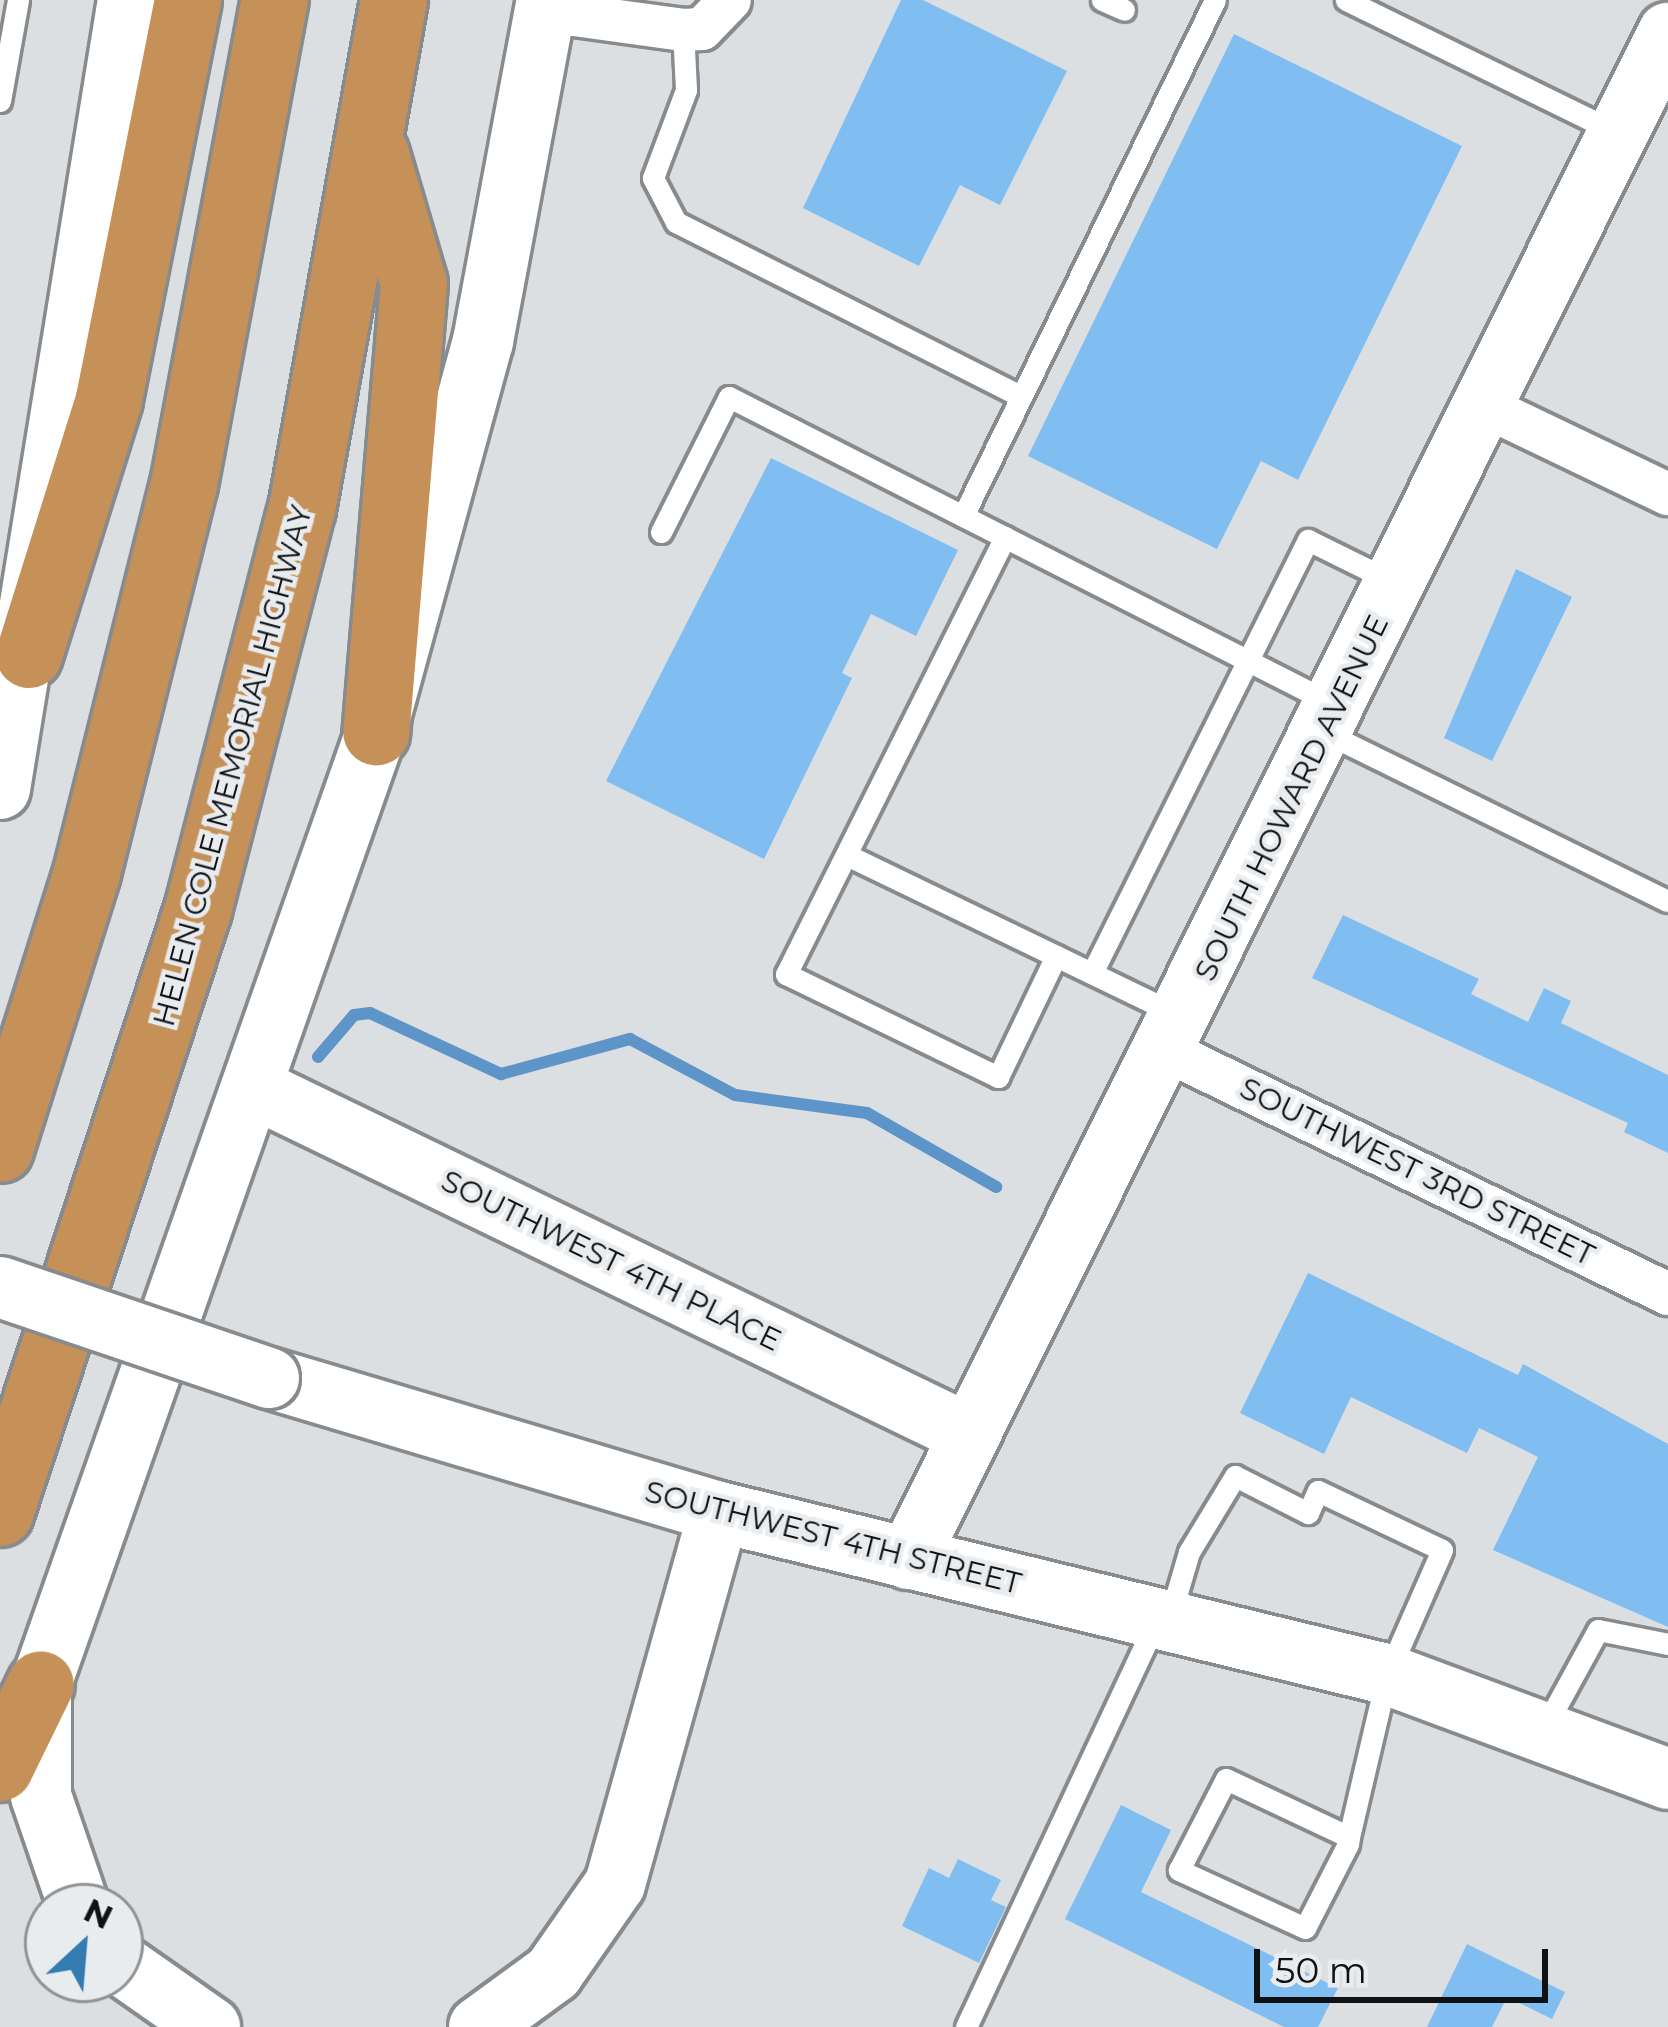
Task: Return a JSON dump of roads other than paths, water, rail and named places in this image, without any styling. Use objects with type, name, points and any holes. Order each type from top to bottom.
[{"type":"highway","points":[[29,655],[109,399],[188,0]]},
{"type":"highway","points":[[0,1149],[87,873],[184,485],[275,0]]},
{"type":"highway","name":"HELEN COLE MEMORIAL HIGHWAY","points":[[0,1513],[198,910],[302,509],[394,0]]},
{"type":"highway","points":[[372,140],[414,284],[376,732]]},
{"type":"highway","points":[[0,1768],[41,1684]]},
{"type":"main road","points":[[0,790],[29,655],[128,0]]},
{"type":"main road","points":[[71,1883],[41,1796],[41,1684],[376,732],[483,341],[546,6]]},
{"type":"main road","name":"SOUTH HOWARD AVENUE","points":[[908,1558],[1175,1034],[1484,406],[1649,87]]},
{"type":"main road","name":"SOUTHWEST 4TH PLACE","points":[[254,1088],[968,1434]]},
{"type":"main road","name":"SOUTHWEST 4TH STREET","points":[[0,1286],[269,1378],[719,1512],[1388,1675],[1546,1725],[1668,1779]]},
{"type":"main road","points":[[478,2027],[553,1973],[615,1884],[719,1512]]},
{"type":"main road","points":[[144,1981],[210,2027]]},
{"type":"street","points":[[546,6],[682,30],[702,29],[730,0]]},
{"type":"street","points":[[1484,406],[1668,494]]},
{"type":"street","name":"SOUTHWEST 3RD STREET","points":[[1175,1034],[1668,1294]]},
{"type":"lane","points":[[1102,0],[1124,10]]},
{"type":"lane","points":[[963,516],[1215,0]]},
{"type":"lane","points":[[1346,0],[1649,87]]},
{"type":"lane","points":[[0,101],[15,1]]},
{"type":"lane","points":[[682,30],[686,90],[653,178],[676,222],[1022,397]]},
{"type":"lane","points":[[661,532],[729,398],[1250,662],[1331,719],[1668,902]]},
{"type":"lane","points":[[1005,537],[786,974],[998,1078],[1056,956]]},
{"type":"lane","points":[[1092,974],[1308,540],[1396,584]]},
{"type":"lane","points":[[847,855],[1092,974],[1175,1034]]},
{"type":"lane","points":[[966,2027],[1163,1619],[1190,1552],[1235,1476],[1308,1513],[1318,1491],[1442,1550],[1388,1675],[1349,1837],[1305,1928],[1180,1870],[1226,1779],[1349,1837]]},
{"type":"lane","points":[[1546,1725],[1598,1630],[1668,1644]]},
{"type":"waterway","points":[[318,1057],[354,1015],[370,1013],[501,1074],[630,1039],[735,1095],[867,1113],[996,1187]]}]
